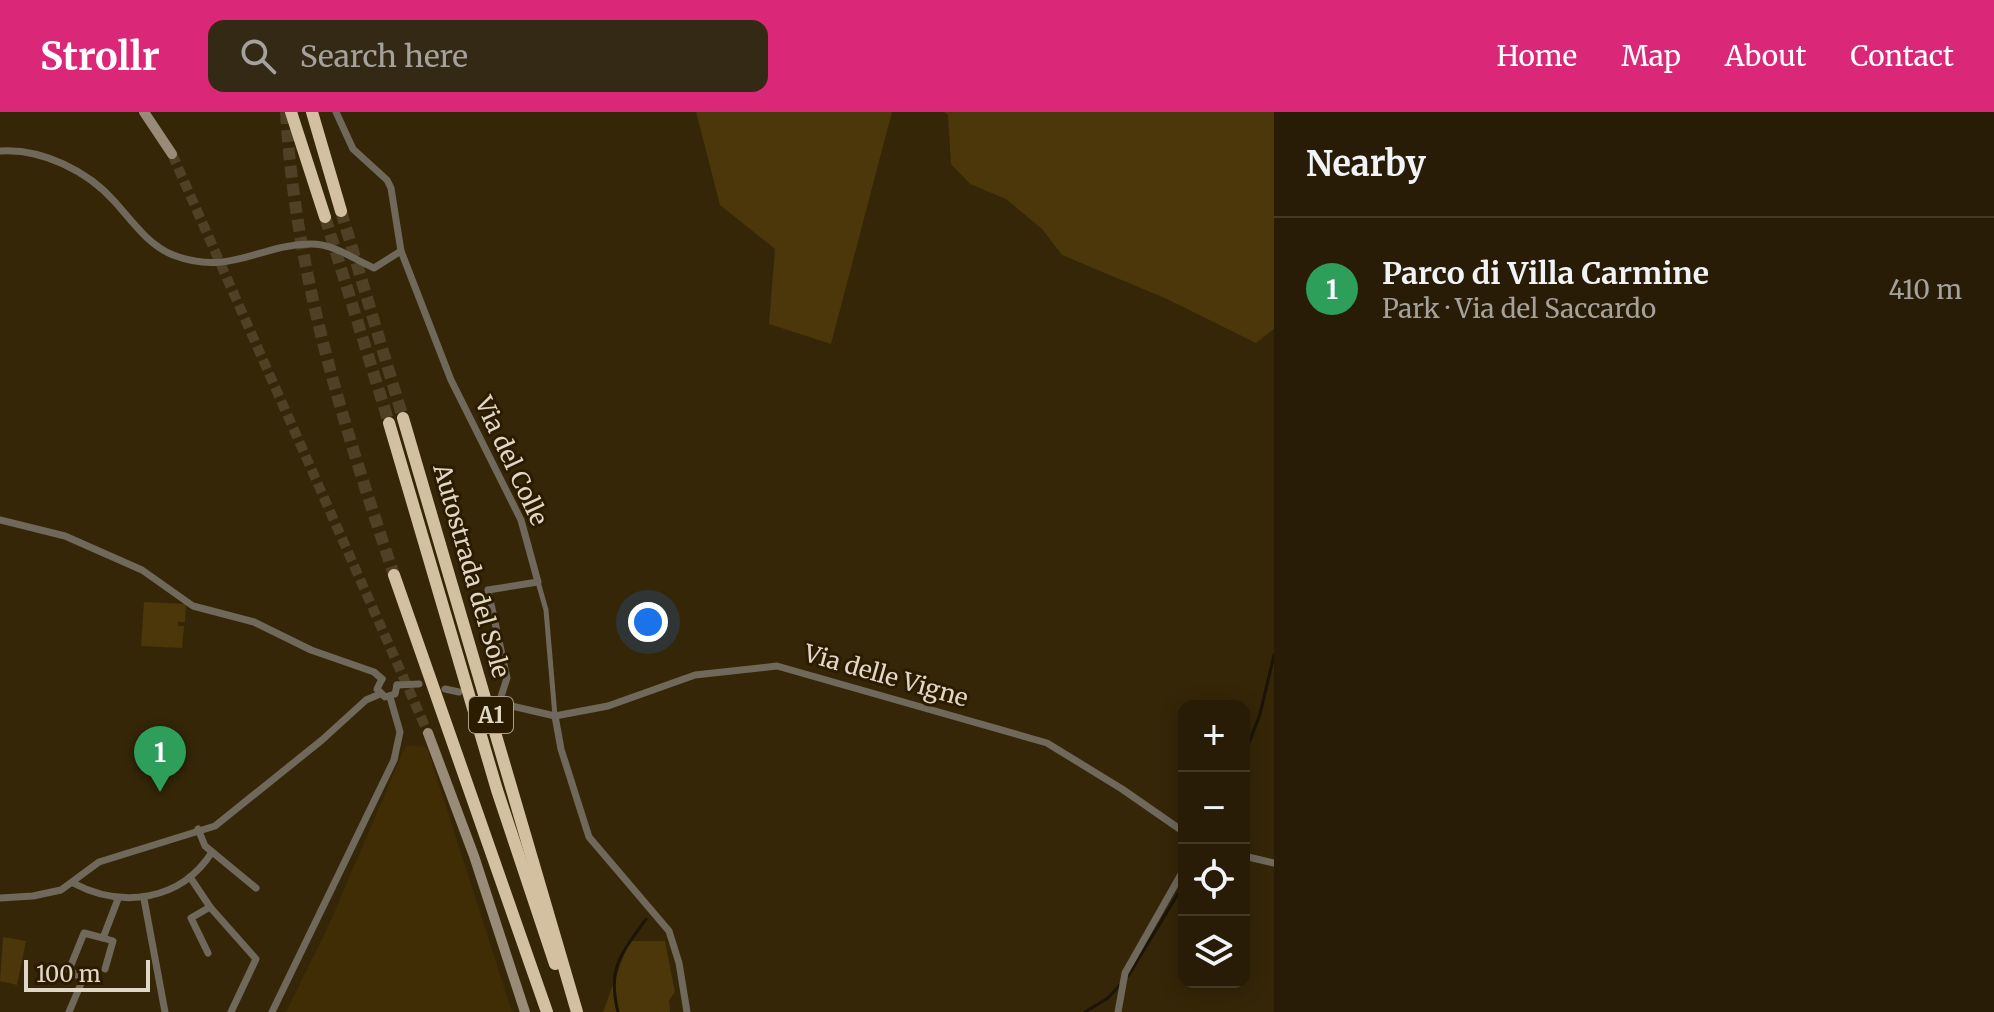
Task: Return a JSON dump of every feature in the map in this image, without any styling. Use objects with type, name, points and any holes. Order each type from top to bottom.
[{"type":"highway","points":[[291,112],[325,217]]},
{"type":"highway","points":[[312,112],[341,211]]},
{"type":"highway","name":"Autostrada del Sole","points":[[403,418],[574,1012]]},
{"type":"highway","name":"Autostrada del Sole","points":[[389,423],[497,790],[574,1012]]},
{"type":"highway","name":"A1","points":[[394,575],[547,1012]]},
{"type":"main road","points":[[144,112],[172,154]]},
{"type":"main road","points":[[428,733],[474,856],[525,1012]]},
{"type":"street","name":"Via del Colle","points":[[336,112],[353,149],[381,174],[391,188],[401,251],[451,380],[521,520],[546,610],[555,716],[561,749],[589,837],[669,931],[679,963],[687,1012]]},
{"type":"street","points":[[0,151],[37,155],[76,171],[112,198],[148,240],[171,254],[194,260],[221,264],[313,244],[344,252],[374,268],[401,251]]},
{"type":"street","points":[[0,520],[65,536],[142,570],[193,606],[254,622],[311,650],[374,672],[382,679]]},
{"type":"street","points":[[538,582],[488,590],[507,678],[497,702],[555,716]]},
{"type":"street","name":"Via delle Vigne","points":[[555,716],[608,706],[695,675],[777,666],[1047,743],[1178,828]]},
{"type":"street","points":[[380,694],[377,686],[382,679],[390,678],[397,685],[419,684]]},
{"type":"street","points":[[272,1012],[394,760],[400,732],[390,697],[397,685]]},
{"type":"street","points":[[445,689],[459,692]]},
{"type":"street","points":[[0,898],[61,890],[99,862],[215,826],[232,816],[366,700],[380,694],[390,697]]},
{"type":"street","points":[[198,829],[205,846],[256,888]]},
{"type":"street","points":[[73,883],[118,899],[144,899],[190,877],[212,852]]},
{"type":"street","points":[[1250,857],[1274,863]]},
{"type":"street","points":[[190,877],[210,907],[256,959],[231,1012]]},
{"type":"street","points":[[1118,1012],[1125,973],[1178,880]]},
{"type":"street","points":[[103,938],[118,899]]},
{"type":"street","points":[[144,899],[165,1012]]},
{"type":"street","points":[[208,953],[191,918],[210,907]]},
{"type":"street","points":[[69,1012],[83,979],[69,970],[84,933],[113,941],[105,969]]},
{"type":"shaded area","points":[[696,112],[892,112],[831,344],[769,324],[775,249],[720,205]]},
{"type":"shaded area","points":[[944,112],[1274,112],[1274,329],[1256,343],[1167,299],[1062,255],[1042,229],[1006,199],[970,184],[951,164],[948,115]]},
{"type":"shaded area","points":[[144,602],[186,604],[185,622],[178,622],[178,626],[184,626],[182,648],[141,646]]},
{"type":"shaded area","points":[[406,745],[427,747],[512,1012],[286,1012],[328,927]]},
{"type":"shaded area","points":[[3,937],[26,941],[17,985],[0,981]]},
{"type":"shaded area","points":[[629,941],[665,941],[675,992],[669,1000],[670,1012],[603,1012]]},
{"type":"waterway","points":[[1250,740],[1260,714],[1274,655]]},
{"type":"waterway","points":[[1128,976],[1178,894]]},
{"type":"waterway","points":[[618,1012],[614,984],[618,962],[646,919]]},
{"type":"waterway","points":[[1085,1012],[1108,998],[1120,985]]},
{"type":"tunnel","points":[[286,112],[300,231],[324,347],[394,575]]},
{"type":"tunnel","points":[[172,154],[428,733]]},
{"type":"tunnel","points":[[341,211],[403,418]]},
{"type":"tunnel","points":[[325,217],[389,423]]},
{"type":"place","name":"Parco di Villa Carmine","points":[[160,792]]}]
